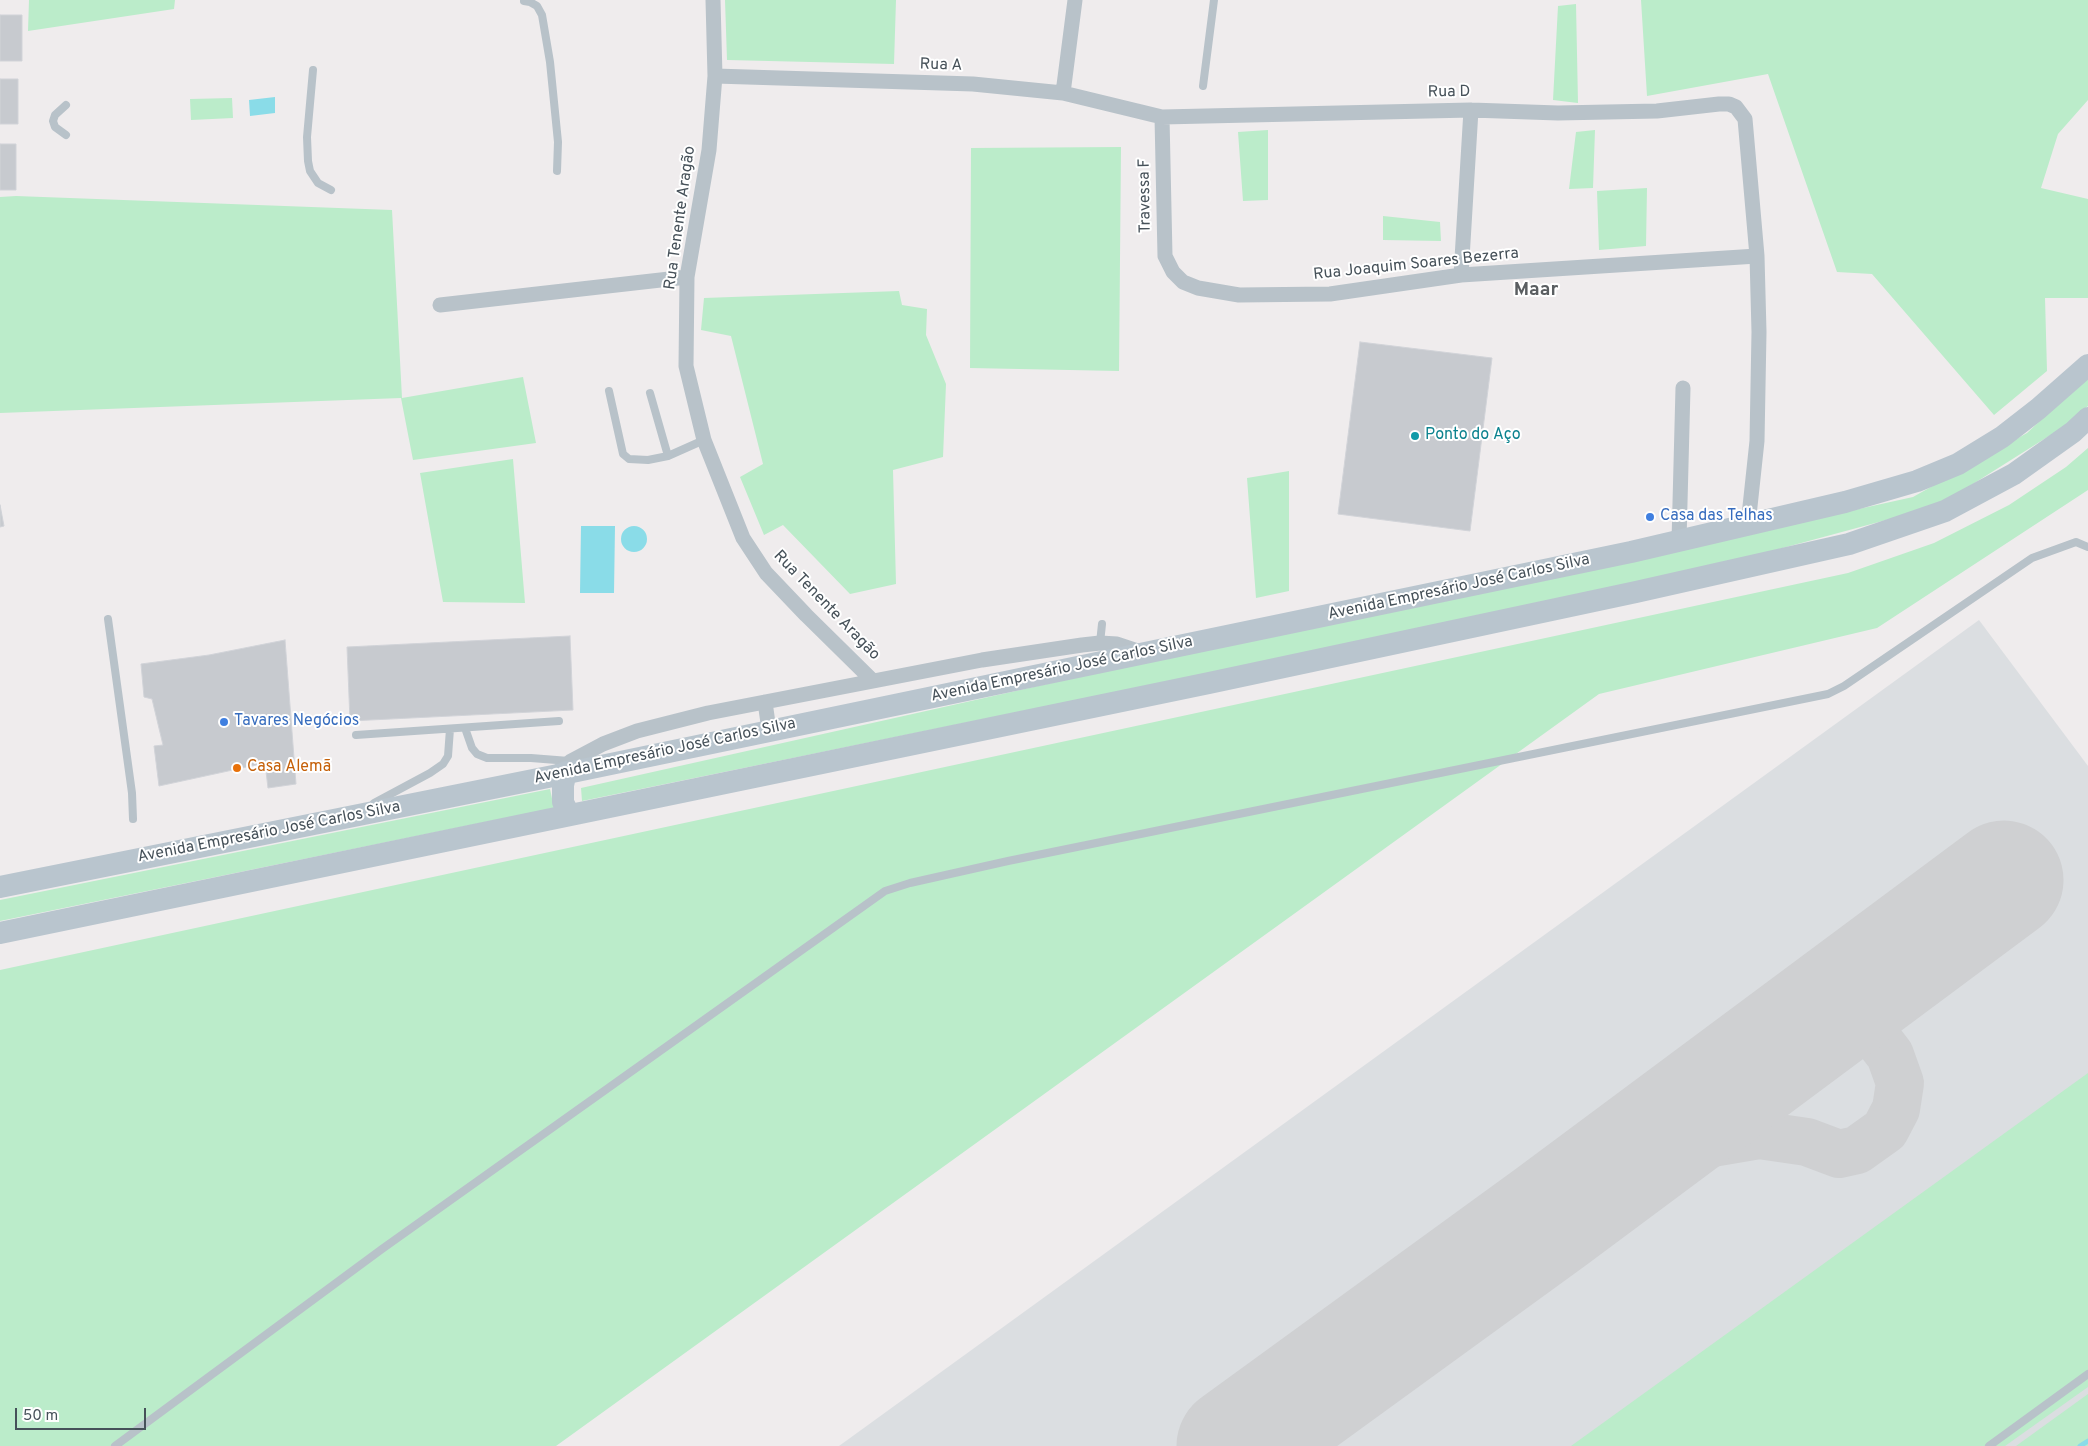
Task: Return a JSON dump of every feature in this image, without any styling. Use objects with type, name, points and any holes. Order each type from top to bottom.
[{"type":"main road","name":"Avenida Empresário José Carlos Silva","points":[[0,887],[348,817],[563,770],[770,730],[1679,541],[1863,497],[1917,481],[1958,464],[2002,437],[2038,409],[2088,365]]},
{"type":"main road","points":[[0,933],[1238,677],[1636,592],[1849,544],[1945,511],[2014,474],[2073,432],[2088,418]]},
{"type":"main road","points":[[563,770],[562,802],[569,815]]},
{"type":"street","name":"Rua Tenente Aragão","points":[[713,0],[715,76],[709,150],[687,277],[686,366],[704,440],[743,538],[766,573],[873,681]]},
{"type":"street","points":[[1063,93],[1075,0]]},
{"type":"street","name":"Rua A","points":[[715,76],[972,84],[1063,93],[1162,117]]},
{"type":"street","name":"Rua D","points":[[1162,117],[1471,110],[1558,113],[1656,111],[1729,104],[1736,107],[1745,119],[1757,256]]},
{"type":"street","points":[[1461,275],[1471,110]]},
{"type":"street","name":"Travessa F","points":[[1162,117],[1165,256],[1173,272]]},
{"type":"street","points":[[1748,525],[1757,441],[1759,332],[1757,256]]},
{"type":"street","name":"Rua Joaquim Soares Bezerra","points":[[1173,272],[1183,282],[1198,288],[1239,295],[1330,294],[1461,275],[1757,256]]},
{"type":"street","points":[[440,305],[687,277]]},
{"type":"street","points":[[1679,541],[1683,388]]},
{"type":"street","points":[[563,770],[603,744],[637,731],[708,713],[982,660],[1100,643],[1117,644],[1143,653]]},
{"type":"street","points":[[765,702],[770,730]]},
{"type":"lane","points":[[1203,86],[1214,0]]},
{"type":"lane","points":[[524,1],[536,6],[542,15],[550,62],[558,133],[557,171]]},
{"type":"lane","points":[[313,70],[306,138],[308,161],[310,171],[318,182],[331,190]]},
{"type":"lane","points":[[66,105],[55,115],[53,121],[55,127],[66,135]]},
{"type":"lane","points":[[609,391],[625,457],[648,460],[668,456],[704,440]]},
{"type":"lane","points":[[650,393],[668,456]]},
{"type":"lane","points":[[116,1446],[382,1249],[885,892],[910,883],[1008,861],[1828,694],[1844,686],[2032,558],[2076,542],[2088,547]]},
{"type":"lane","points":[[108,619],[132,793],[132,819]]},
{"type":"lane","points":[[1100,643],[1102,624]]},
{"type":"lane","points":[[356,736],[559,721]]},
{"type":"lane","points":[[465,728],[472,748],[478,754],[487,758],[531,758],[563,770]]},
{"type":"lane","points":[[348,817],[430,773],[442,764],[448,756],[450,729]]},
{"type":"lane","points":[[1989,1446],[2088,1374]]},
{"type":"shaded area","points":[[1979,620],[2088,766],[2088,1446],[839,1446]]},
{"type":"green space","points":[[29,0],[175,0],[174,9],[28,31]]},
{"type":"green space","points":[[725,0],[896,0],[894,64],[727,60]]},
{"type":"green space","points":[[1641,0],[2088,0],[2088,100],[2058,134],[2041,188],[2088,199],[2088,298],[2045,298],[2047,371],[1994,415],[1872,274],[1837,272],[1768,74],[1647,96]]},
{"type":"green space","points":[[1576,4],[1578,103],[1553,100],[1558,6]]},
{"type":"green space","points":[[232,98],[233,118],[191,120],[190,99]]},
{"type":"green space","points":[[1268,130],[1268,200],[1243,201],[1238,132]]},
{"type":"green space","points":[[1595,130],[1593,188],[1569,189],[1576,132]]},
{"type":"green space","points":[[1121,147],[1119,371],[970,368],[971,148]]},
{"type":"green space","points":[[1647,188],[1646,246],[1599,250],[1597,191]]},
{"type":"green space","points":[[16,196],[392,210],[402,398],[523,377],[536,443],[413,460],[401,398],[0,413],[0,197]]},
{"type":"green space","points":[[1383,216],[1440,222],[1441,241],[1383,240]]},
{"type":"green space","points":[[899,291],[902,305],[927,309],[926,335],[946,384],[943,457],[893,470],[896,584],[850,594],[783,525],[764,535],[740,477],[763,464],[731,336],[701,330],[704,298]]},
{"type":"green space","points":[[2088,376],[2088,406],[2068,424],[1938,506],[1742,559],[1361,642],[582,801],[581,788],[1150,661],[1560,575],[1913,497],[2027,433]]},
{"type":"green space","points":[[2088,448],[2088,490],[1877,628],[1599,694],[556,1446],[0,1446],[0,970],[1848,573],[1934,543],[2009,505],[2066,467]]},
{"type":"green space","points":[[513,459],[525,603],[443,602],[420,473]]},
{"type":"green space","points":[[1289,471],[1289,591],[1256,598],[1247,478]]},
{"type":"green space","points":[[550,789],[554,808],[0,921],[0,900]]},
{"type":"green space","points":[[2088,1073],[2088,1387],[2005,1446],[1571,1446]]},
{"type":"green space","points":[[2088,1394],[2088,1446],[2016,1446]]},
{"type":"water","points":[[275,97],[275,113],[250,116],[249,100]]},
{"type":"water","points":[[581,526],[615,526],[614,593],[580,593]]},
{"type":"water","points":[[634,526],[643,530],[647,539],[643,548],[634,552],[625,548],[621,539],[625,530]]},
{"type":"building","points":[[0,15],[22,15],[22,61],[0,61]]},
{"type":"building","points":[[0,79],[18,79],[18,124],[0,124]]},
{"type":"building","points":[[0,144],[16,144],[16,190],[0,190]]},
{"type":"building","name":"Ponto do Aço","points":[[1360,342],[1492,358],[1470,531],[1338,514]]},
{"type":"building","points":[[0,505],[4,526],[0,527]]},
{"type":"building","points":[[570,636],[573,710],[350,721],[347,647]]},
{"type":"building","name":"Tavares Negócios","points":[[285,640],[296,784],[268,788],[265,763],[159,786],[154,746],[163,745],[152,699],[144,697],[141,664],[209,655]]},
{"type":"waterway","points":[[2080,1446],[2088,1441]]},
{"type":"taxiway","points":[[1551,1217],[1607,1183],[1647,1166],[1712,1143],[1759,1135],[1807,1142],[1839,1154],[1857,1150],[1885,1130],[1896,1109],[1900,1083],[1890,1055],[1873,1033],[1833,1027],[1792,1036]]},
{"type":"runway","points":[[1236,1446],[1551,1217],[2004,880]]},
{"type":"place","name":"Ponto do Aço","points":[[1415,436]]},
{"type":"place","name":"Casa das Telhas","points":[[1650,517]]},
{"type":"place","name":"Tavares Negócios","points":[[224,722]]},
{"type":"place","name":"Casa Alemã","points":[[237,768]]},
{"type":"district","name":"Maar","points":[[1536,291]]}]
